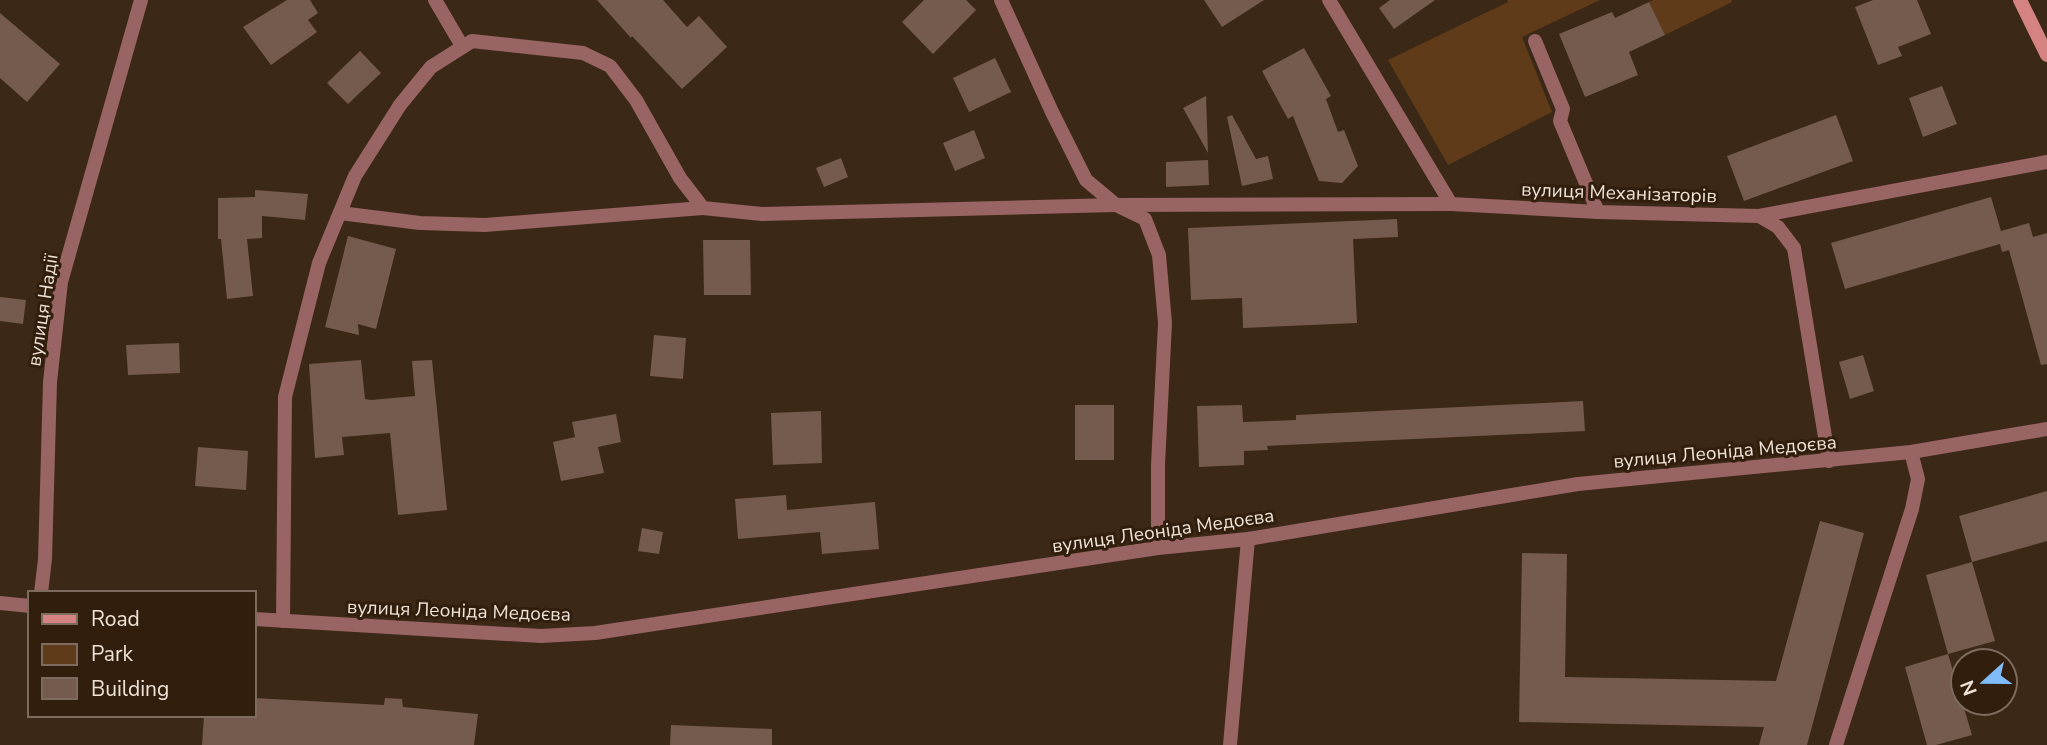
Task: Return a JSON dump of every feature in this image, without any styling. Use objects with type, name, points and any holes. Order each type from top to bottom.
[{"type":"main road","points":[[2020,0],[2047,55]]},
{"type":"street","name":"вулиця Надії","points":[[41,591],[45,559],[50,382],[61,282],[141,0]]},
{"type":"street","points":[[435,0],[462,46]]},
{"type":"street","points":[[1001,0],[1086,180],[1115,205],[1145,219],[1159,255],[1165,323],[1158,465],[1158,548]]},
{"type":"street","points":[[1329,0],[1451,204]]},
{"type":"street","points":[[283,621],[285,397],[319,262],[355,177],[400,105],[431,67],[472,41],[583,53],[610,66],[636,100],[680,178],[703,208]]},
{"type":"street","points":[[1535,41],[1563,109],[1560,121],[1598,212]]},
{"type":"street","name":"вулиця Механізаторів","points":[[1115,205],[1451,204],[1598,212],[1759,216],[2047,162]]},
{"type":"street","points":[[340,213],[419,223],[485,225],[703,208],[762,214],[1115,205]]},
{"type":"street","points":[[1759,216],[1778,227],[1794,248],[1829,461]]},
{"type":"street","name":"вулиця Леоніда Медоєва","points":[[256,619],[541,636],[595,633],[1158,548],[1248,539],[1578,484],[1911,452],[2047,429]]},
{"type":"street","points":[[1836,745],[1912,509],[1918,479],[1911,452]]},
{"type":"street","points":[[1230,745],[1248,539]]},
{"type":"street","points":[[0,603],[28,606]]},
{"type":"green space","points":[[1507,0],[1600,0],[1522,37],[1552,112],[1448,165],[1388,60],[1508,2]]},
{"type":"green space","points":[[1649,2],[1732,2],[1665,35]]},
{"type":"building","points":[[287,0],[310,0],[318,13],[308,20],[317,32],[271,65],[243,27]]},
{"type":"building","points":[[597,0],[663,0],[687,27],[699,16],[727,47],[682,89]]},
{"type":"building","points":[[924,0],[966,0],[976,10],[933,54],[902,22]]},
{"type":"building","points":[[1204,0],[1264,0],[1222,27]]},
{"type":"building","points":[[1390,0],[1435,0],[1394,29],[1379,8]]},
{"type":"building","points":[[1873,0],[1917,0],[1931,34],[1898,47],[1902,56],[1878,65],[1855,7]]},
{"type":"building","points":[[1649,2],[1665,35],[1629,52],[1638,75],[1585,97],[1559,34],[1612,12],[1615,18]]},
{"type":"building","points":[[0,13],[60,64],[27,102],[0,78]]},
{"type":"building","points":[[1304,48],[1331,96],[1326,99],[1338,132],[1344,130],[1358,166],[1342,183],[1319,181],[1293,116],[1288,119],[1262,71]]},
{"type":"building","points":[[360,51],[381,73],[348,104],[327,83]]},
{"type":"building","points":[[995,58],[1011,92],[969,112],[953,78]]},
{"type":"building","points":[[1942,86],[1957,124],[1923,137],[1909,98]]},
{"type":"building","points":[[1206,96],[1208,153],[1183,108]]},
{"type":"building","points":[[1232,115],[1256,159],[1268,156],[1273,179],[1242,186],[1227,117]]},
{"type":"building","points":[[1836,115],[1853,161],[1744,201],[1727,156]]},
{"type":"building","points":[[974,130],[985,158],[955,171],[943,143]]},
{"type":"building","points":[[841,158],[848,177],[824,187],[816,168]]},
{"type":"building","points":[[1208,160],[1209,185],[1166,187],[1166,162]]},
{"type":"building","points":[[255,190],[308,194],[305,220],[262,216],[262,238],[247,239],[253,296],[227,299],[221,239],[218,239],[218,198],[255,197]]},
{"type":"building","points":[[1991,197],[2001,231],[2029,223],[2033,237],[2047,233],[2047,364],[2041,365],[2009,250],[2002,252],[2000,244],[1845,289],[1831,243]]},
{"type":"building","points":[[1397,219],[1398,237],[1353,239],[1357,323],[1243,328],[1242,298],[1191,300],[1188,228]]},
{"type":"building","points":[[348,236],[396,249],[376,329],[358,324],[359,335],[325,327]]},
{"type":"building","points":[[703,240],[750,240],[751,295],[704,295]]},
{"type":"building","points":[[0,297],[26,300],[23,324],[0,321]]},
{"type":"building","points":[[654,335],[686,338],[683,379],[650,376]]},
{"type":"building","points":[[179,343],[180,373],[128,375],[126,345]]},
{"type":"building","points":[[1863,355],[1874,391],[1850,399],[1839,362]]},
{"type":"building","points":[[361,360],[365,399],[371,400],[415,396],[412,361],[432,360],[447,510],[398,515],[390,433],[342,437],[344,455],[315,458],[309,364]]},
{"type":"building","points":[[1583,401],[1585,431],[1267,446],[1268,450],[1244,451],[1244,465],[1199,467],[1197,406],[1242,405],[1243,422],[1296,420],[1296,415]]},
{"type":"building","points":[[1075,405],[1114,405],[1114,460],[1075,460]]},
{"type":"building","points":[[821,411],[822,463],[773,465],[771,413]]},
{"type":"building","points":[[616,414],[621,442],[598,447],[604,473],[561,481],[553,442],[575,437],[572,422]]},
{"type":"building","points":[[198,447],[248,451],[246,490],[195,486]]},
{"type":"building","points":[[2047,491],[2047,541],[1972,562],[1959,516]]},
{"type":"building","points":[[786,495],[787,510],[875,502],[879,549],[822,554],[820,532],[738,539],[735,499]]},
{"type":"building","points":[[1820,521],[1864,533],[1807,745],[1759,745],[1764,727],[1519,722],[1522,553],[1567,554],[1565,677],[1776,681]]},
{"type":"building","points":[[642,528],[663,532],[659,554],[638,551]]},
{"type":"building","points":[[1972,562],[1995,641],[1973,647],[1949,647],[1948,654],[1926,575]]},
{"type":"building","points":[[1948,654],[1949,717],[1967,717],[1972,735],[1927,745],[1905,667]]},
{"type":"building","points":[[256,698],[384,705],[385,698],[402,699],[403,707],[478,714],[474,745],[202,745],[204,717],[256,717]]},
{"type":"building","points":[[671,725],[772,729],[772,745],[670,745]]}]
